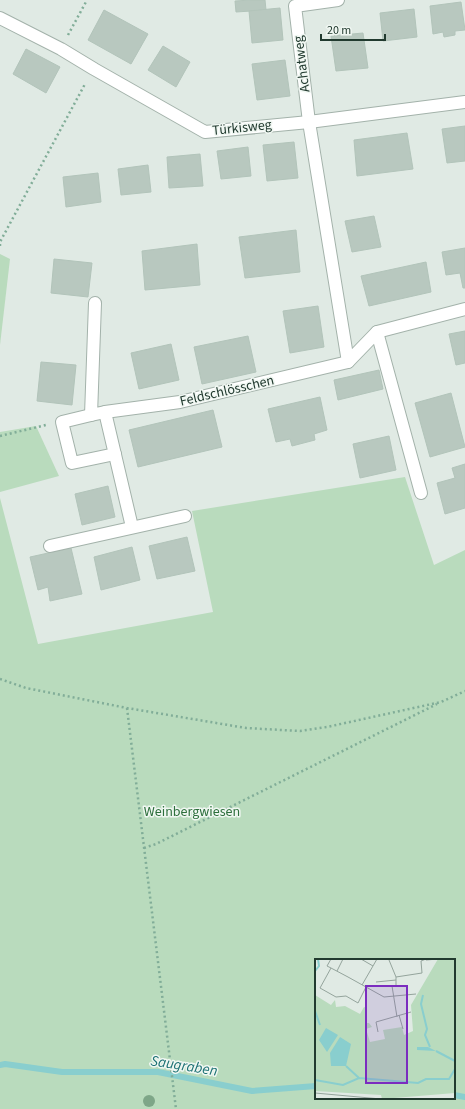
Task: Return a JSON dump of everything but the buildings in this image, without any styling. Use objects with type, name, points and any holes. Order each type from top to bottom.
[{"type":"street","name":"Achatweg","points":[[308,122],[294,3],[338,0]]},
{"type":"street","name":"Türkisweg","points":[[0,18],[61,49],[205,132],[308,122],[465,102]]},
{"type":"street","points":[[308,122],[348,362]]},
{"type":"street","points":[[91,415],[95,303]]},
{"type":"street","points":[[348,362],[377,332],[465,310]]},
{"type":"street","points":[[377,332],[421,493]]},
{"type":"street","name":"Feldschlösschen","points":[[62,422],[105,412],[180,402],[348,362]]},
{"type":"street","points":[[105,412],[132,527]]},
{"type":"street","points":[[62,422],[72,463],[115,454]]},
{"type":"street","points":[[50,546],[185,516]]},
{"type":"path","points":[[61,49],[87,0]]},
{"type":"path","points":[[0,246],[0,242],[94,69]]},
{"type":"path","points":[[0,436],[62,422]]},
{"type":"path","points":[[0,679],[26,688],[127,708],[246,728],[300,731],[328,727],[441,702]]},
{"type":"path","points":[[144,848],[163,841],[465,691]]},
{"type":"path","points":[[127,708],[176,1109]]},
{"type":"green space","points":[[0,254],[10,259],[0,345]]},
{"type":"green space","points":[[36,426],[59,476],[0,492],[0,432]]},
{"type":"green space","name":"Weinbergwiesen","points":[[405,477],[434,565],[465,550],[465,1109],[0,1109],[0,498],[38,644],[213,612],[192,511]]},
{"type":"waterway","name":"Saugraben","points":[[0,1065],[5,1064],[62,1072],[158,1072],[252,1091],[315,1086]]},
{"type":"waterway","name":"Saugraben","points":[[455,1095],[465,1097]]}]
